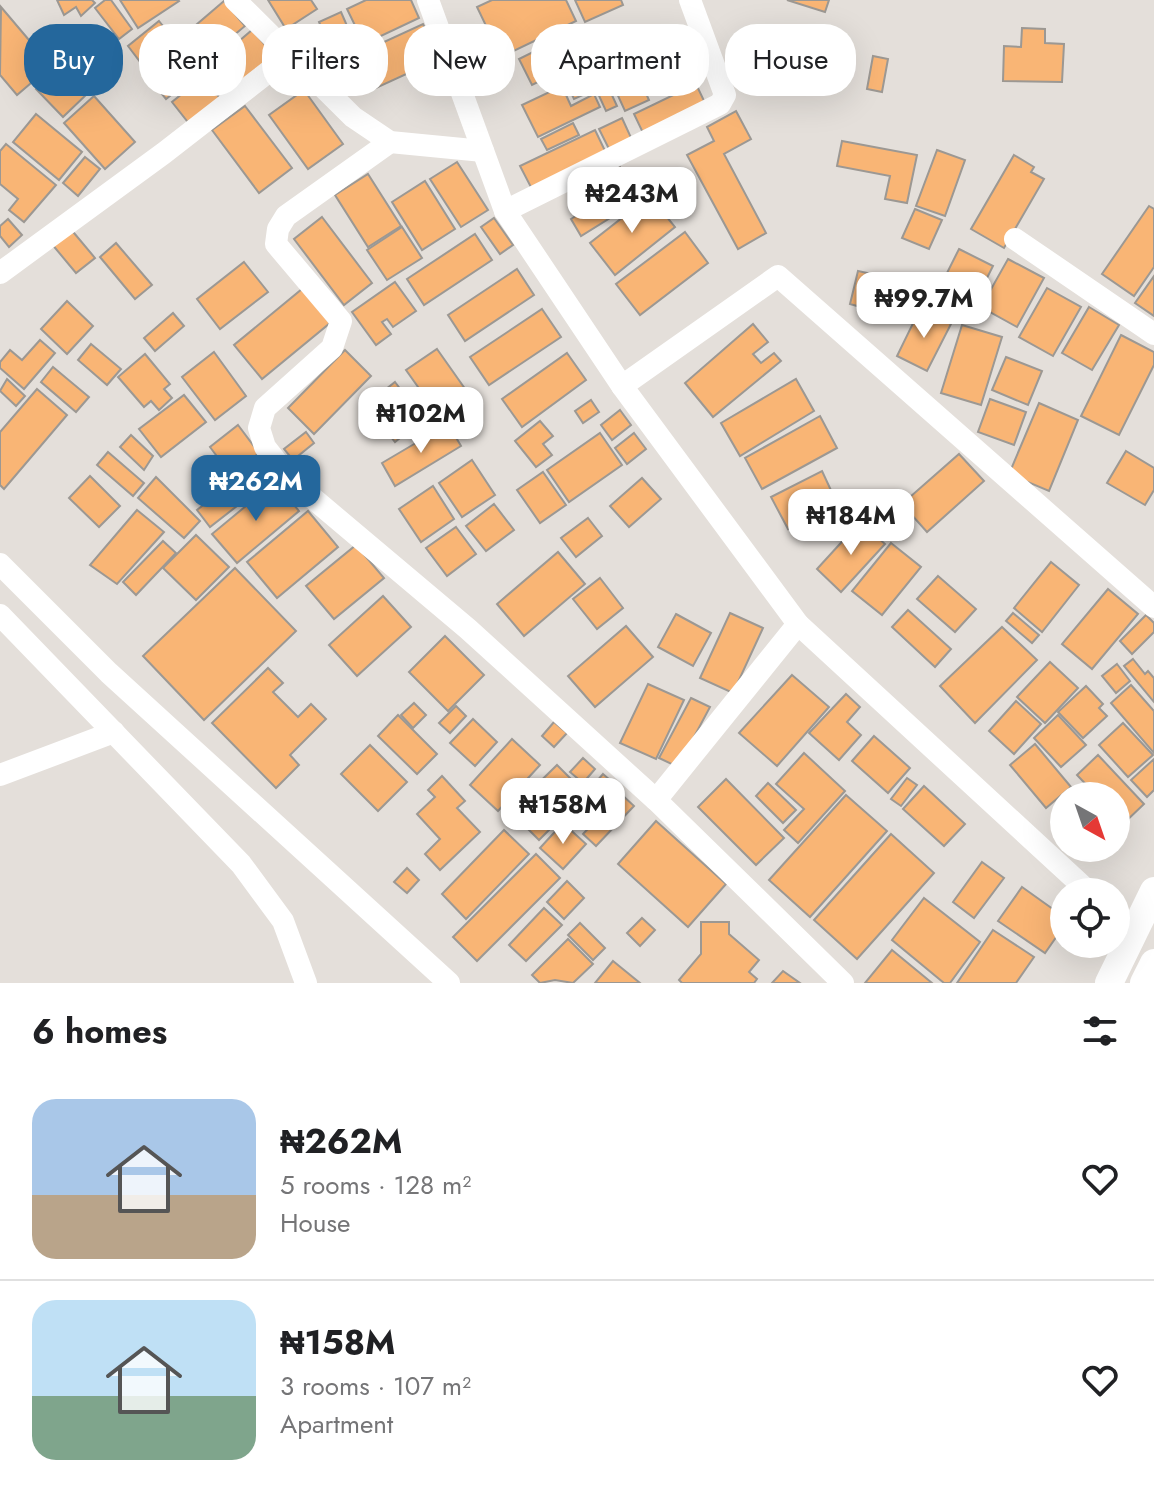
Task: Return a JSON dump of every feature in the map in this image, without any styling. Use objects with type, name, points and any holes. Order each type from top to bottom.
[{"type":"main road","points":[[1130,918],[1154,891]]},
{"type":"main road","points":[[1109,983],[1116,958]]},
{"type":"main road","points":[[1144,983],[1154,963]]},
{"type":"street","points":[[235,0],[262,27]]},
{"type":"street","points":[[428,0],[505,211],[622,386],[798,624],[1074,878]]},
{"type":"street","points":[[505,211],[720,104],[725,95],[690,0]]},
{"type":"street","points":[[0,273],[154,161],[262,77]]},
{"type":"street","points":[[332,96],[353,117],[390,142],[483,151]]},
{"type":"street","points":[[390,142],[286,216],[278,229],[276,244],[341,321],[332,348],[265,408],[259,428],[265,447],[290,479],[468,629],[656,800],[843,983]]},
{"type":"street","points":[[1015,239],[1154,334]]},
{"type":"street","points":[[622,386],[778,276],[1154,607]]},
{"type":"street","points":[[0,564],[109,673],[449,983]]},
{"type":"street","points":[[0,615],[207,826],[249,874],[283,921],[306,983]]},
{"type":"street","points":[[656,800],[798,624]]},
{"type":"street","points":[[0,775],[114,732]]},
{"type":"building","points":[[57,0],[92,0],[95,3],[81,16],[76,7],[64,15]]},
{"type":"building","points":[[105,0],[111,0],[132,29],[123,36],[123,24],[107,24],[95,8]]},
{"type":"building","points":[[120,0],[179,1],[144,24],[139,24],[138,28]]},
{"type":"building","points":[[268,0],[311,0],[317,9],[294,24],[283,24]]},
{"type":"building","points":[[366,0],[411,0],[419,18],[388,33],[388,24],[354,24],[347,9]]},
{"type":"building","points":[[492,0],[566,0],[576,21],[570,24],[531,24],[531,43],[515,50],[515,24],[485,24],[477,7]]},
{"type":"building","points":[[575,0],[621,0],[623,5],[585,22]]},
{"type":"building","points":[[787,0],[829,0],[825,12]]},
{"type":"building","points":[[224,1],[243,24],[197,24]]},
{"type":"building","points":[[1,7],[24,34],[24,89],[17,95],[0,75]]},
{"type":"building","points":[[341,12],[346,24],[320,24]]},
{"type":"building","points":[[1022,28],[1045,29],[1045,43],[1064,44],[1062,82],[1003,81],[1004,46],[1021,47]]},
{"type":"building","points":[[252,30],[262,41],[262,65],[246,78],[246,35]]},
{"type":"building","points":[[404,33],[404,75],[388,82],[388,40]]},
{"type":"building","points":[[139,37],[139,60],[128,46]]},
{"type":"building","points":[[531,53],[531,83],[519,59]]},
{"type":"building","points":[[873,56],[888,59],[882,92],[867,89]]},
{"type":"building","points":[[43,96],[85,96],[63,117]]},
{"type":"building","points":[[94,96],[135,142],[105,169],[64,123]]},
{"type":"building","points":[[179,96],[218,96],[222,101],[191,126],[172,102]]},
{"type":"building","points":[[296,96],[308,96],[343,144],[308,169],[269,115]]},
{"type":"building","points":[[541,96],[566,96],[571,106],[595,96],[600,107],[538,137],[522,105]]},
{"type":"building","points":[[599,96],[612,96],[617,106],[606,111]]},
{"type":"building","points":[[618,96],[647,96],[649,100],[625,111]]},
{"type":"building","points":[[671,96],[702,96],[706,105],[644,135],[634,114]]},
{"type":"building","points":[[245,106],[292,168],[259,193],[212,130]]},
{"type":"building","points":[[736,111],[751,139],[724,154],[766,233],[738,249],[687,155],[714,141],[707,127]]},
{"type":"building","points":[[36,114],[82,152],[59,180],[13,142]]},
{"type":"building","points":[[622,118],[633,142],[611,153],[599,129]]},
{"type":"building","points":[[573,123],[579,135],[547,150],[541,139]]},
{"type":"building","points":[[595,130],[608,157],[534,193],[520,166]]},
{"type":"building","points":[[842,141],[917,155],[907,203],[885,199],[890,176],[837,166]]},
{"type":"building","points":[[6,144],[56,185],[24,222],[9,210],[18,199],[0,184],[0,151]]},
{"type":"building","points":[[937,150],[965,160],[945,216],[916,206]]},
{"type":"building","points":[[1014,155],[1034,167],[1031,172],[1044,179],[1004,248],[971,229]]},
{"type":"building","points":[[85,157],[100,169],[78,196],[63,183]]},
{"type":"building","points":[[457,162],[488,210],[461,227],[430,179]]},
{"type":"building","points":[[620,167],[630,184],[638,179],[647,195],[581,236],[571,219],[585,210],[576,195]]},
{"type":"building","points":[[368,174],[401,226],[368,247],[335,195]]},
{"type":"building","points":[[425,181],[455,229],[422,250],[392,202]]},
{"type":"building","points":[[650,196],[675,227],[615,275],[590,243]]},
{"type":"building","points":[[1149,206],[1154,209],[1154,267],[1134,296],[1102,274]]},
{"type":"building","points":[[915,209],[942,220],[929,249],[902,238]]},
{"type":"building","points":[[322,217],[372,283],[344,305],[294,239]]},
{"type":"building","points":[[494,218],[513,245],[500,254],[481,227]]},
{"type":"building","points":[[8,219],[22,235],[9,247],[0,236],[0,226]]},
{"type":"building","points":[[69,227],[95,258],[76,273],[51,243]]},
{"type":"building","points":[[402,227],[422,258],[387,280],[367,250]]},
{"type":"building","points":[[685,232],[708,263],[640,315],[616,284]]},
{"type":"building","points":[[475,234],[492,260],[424,305],[407,279]]},
{"type":"building","points":[[116,243],[152,285],[135,299],[100,257]]},
{"type":"building","points":[[959,249],[993,266],[973,306],[939,289]]},
{"type":"building","points":[[1008,259],[1044,278],[1017,327],[981,307]]},
{"type":"building","points":[[244,262],[268,292],[220,329],[197,299]]},
{"type":"building","points":[[517,269],[534,295],[465,341],[448,315]]},
{"type":"building","points":[[858,271],[872,274],[864,308],[850,304]]},
{"type":"building","points":[[1154,276],[1154,316],[1135,303]]},
{"type":"building","points":[[395,282],[416,311],[393,327],[387,319],[382,322],[391,334],[376,345],[352,312]]},
{"type":"building","points":[[1047,288],[1081,307],[1053,356],[1019,337]]},
{"type":"building","points":[[302,289],[330,323],[262,379],[234,345]]},
{"type":"building","points":[[67,301],[93,326],[67,354],[41,329]]},
{"type":"building","points":[[1089,307],[1119,325],[1092,370],[1062,353]]},
{"type":"building","points":[[542,309],[561,337],[489,385],[470,357]]},
{"type":"building","points":[[920,309],[951,324],[927,371],[897,356]]},
{"type":"building","points":[[173,313],[184,326],[155,351],[144,338]]},
{"type":"building","points":[[753,324],[768,342],[753,354],[761,363],[774,353],[781,361],[713,417],[685,383]]},
{"type":"building","points":[[962,325],[1002,337],[981,405],[941,393]]},
{"type":"building","points":[[1121,335],[1154,352],[1154,365],[1119,435],[1081,416]]},
{"type":"building","points":[[40,340],[55,353],[24,389],[0,368],[0,362],[10,350],[22,360]]},
{"type":"building","points":[[91,344],[121,369],[107,385],[78,360]]},
{"type":"building","points":[[437,349],[468,393],[438,415],[406,370]]},
{"type":"building","points":[[345,350],[371,376],[314,434],[288,408]]},
{"type":"building","points":[[214,352],[246,396],[215,420],[182,377]]},
{"type":"building","points":[[567,353],[586,380],[522,427],[502,399]]},
{"type":"building","points":[[145,354],[170,384],[164,389],[172,398],[159,410],[151,401],[144,407],[118,377]]},
{"type":"building","points":[[1006,357],[1042,371],[1028,405],[992,390]]},
{"type":"building","points":[[53,367],[89,397],[76,412],[41,382]]},
{"type":"building","points":[[7,379],[25,396],[16,406],[0,391]]},
{"type":"building","points":[[796,379],[814,411],[740,456],[721,423]]},
{"type":"building","points":[[395,382],[423,419],[395,442],[366,405]]},
{"type":"building","points":[[37,389],[67,415],[4,489],[0,485],[0,432]]},
{"type":"building","points":[[184,395],[206,422],[161,457],[139,429]]},
{"type":"building","points":[[990,399],[1026,412],[1014,445],[978,432]]},
{"type":"building","points":[[591,400],[599,412],[583,423],[575,411]]},
{"type":"building","points":[[1039,403],[1078,420],[1049,491],[1009,474]]},
{"type":"building","points":[[620,410],[631,425],[612,440],[601,425]]},
{"type":"building","points":[[820,416],[837,448],[762,489],[745,458]]},
{"type":"building","points":[[540,421],[553,436],[543,444],[552,455],[536,467],[515,441]]},
{"type":"building","points":[[448,424],[461,446],[395,486],[382,463]]},
{"type":"building","points":[[238,425],[259,453],[231,475],[210,447]]},
{"type":"building","points":[[306,432],[314,443],[293,460],[284,449]]},
{"type":"building","points":[[600,433],[622,465],[569,502],[547,470]]},
{"type":"building","points":[[634,433],[646,449],[627,464],[615,448]]},
{"type":"building","points":[[131,435],[153,456],[144,470],[120,447]]},
{"type":"building","points":[[1126,451],[1154,468],[1154,490],[1145,505],[1107,483]]},
{"type":"building","points":[[108,452],[144,483],[133,496],[97,465]]},
{"type":"building","points":[[959,454],[984,481],[927,532],[902,504]]},
{"type":"building","points":[[472,460],[495,495],[462,517],[439,483]]},
{"type":"building","points":[[260,461],[273,478],[210,527],[197,510]]},
{"type":"building","points":[[822,471],[836,501],[788,529],[771,497]]},
{"type":"building","points":[[543,472],[566,505],[540,523],[517,490]]},
{"type":"building","points":[[90,476],[120,506],[99,527],[69,498]]},
{"type":"building","points":[[156,477],[200,521],[184,538],[138,498]]},
{"type":"building","points":[[642,478],[661,499],[629,527],[610,506]]},
{"type":"building","points":[[275,482],[299,511],[237,563],[212,534]]},
{"type":"building","points":[[433,486],[454,519],[421,542],[399,509]]},
{"type":"building","points":[[494,504],[514,530],[486,551],[466,526]]},
{"type":"building","points":[[137,510],[164,532],[117,584],[90,565]]},
{"type":"building","points":[[308,511],[338,547],[277,598],[247,562]]},
{"type":"building","points":[[588,518],[602,536],[576,557],[561,538]]},
{"type":"building","points":[[860,522],[885,544],[841,592],[817,569]]},
{"type":"building","points":[[456,527],[476,554],[447,576],[426,548]]},
{"type":"building","points":[[196,535],[229,567],[196,600],[163,568]]},
{"type":"building","points":[[163,541],[176,553],[136,595],[123,582]]},
{"type":"building","points":[[891,543],[921,567],[882,615],[852,591]]},
{"type":"building","points":[[356,545],[384,578],[334,619],[306,586]]},
{"type":"building","points":[[558,552],[585,584],[524,636],[497,604]]},
{"type":"building","points":[[1051,562],[1079,585],[1042,632],[1014,608]]},
{"type":"building","points":[[235,568],[296,631],[204,720],[143,656]]},
{"type":"building","points":[[938,576],[976,609],[955,632],[917,599]]},
{"type":"building","points":[[600,578],[623,608],[597,629],[573,599]]},
{"type":"building","points":[[1108,589],[1138,614],[1092,669],[1062,644]]},
{"type":"building","points":[[383,596],[411,627],[357,676],[329,645]]},
{"type":"building","points":[[908,610],[951,649],[935,667],[892,627]]},
{"type":"building","points":[[730,613],[763,628],[733,693],[700,678]]},
{"type":"building","points":[[1013,613],[1039,635],[1032,643],[1006,621]]},
{"type":"building","points":[[676,614],[711,633],[693,666],[658,647]]},
{"type":"building","points":[[1146,615],[1154,623],[1154,632],[1132,654],[1120,641]]},
{"type":"building","points":[[626,626],[653,657],[595,707],[568,676]]},
{"type":"building","points":[[1002,627],[1037,660],[975,723],[940,686]]},
{"type":"building","points":[[445,636],[484,675],[448,711],[409,672]]},
{"type":"building","points":[[1133,659],[1145,674],[1148,671],[1154,678],[1154,702],[1124,666]]},
{"type":"building","points":[[1050,662],[1078,688],[1045,723],[1017,697]]},
{"type":"building","points":[[1117,664],[1130,681],[1116,693],[1102,676]]},
{"type":"building","points":[[268,668],[283,683],[273,692],[298,717],[311,704],[326,719],[290,755],[299,765],[276,788],[212,723]]},
{"type":"building","points":[[792,675],[829,707],[777,766],[739,733]]},
{"type":"building","points":[[648,684],[684,700],[656,759],[620,743]]},
{"type":"building","points":[[1131,685],[1154,711],[1154,753],[1111,703]]},
{"type":"building","points":[[1086,686],[1103,704],[1099,708],[1107,716],[1083,738],[1058,712]]},
{"type":"building","points":[[846,694],[860,707],[847,722],[861,735],[839,760],[809,733]]},
{"type":"building","points":[[691,698],[710,707],[678,767],[659,758]]},
{"type":"building","points":[[1016,701],[1041,724],[1014,754],[989,731]]},
{"type":"building","points":[[414,703],[426,715],[413,728],[401,715]]},
{"type":"building","points":[[456,706],[466,716],[450,733],[439,723]]},
{"type":"building","points":[[398,715],[437,754],[417,774],[378,736]]},
{"type":"building","points":[[1058,715],[1086,745],[1061,767],[1034,738]]},
{"type":"building","points":[[473,719],[497,742],[475,766],[450,743]]},
{"type":"building","points":[[554,722],[567,733],[554,747],[542,736]]},
{"type":"building","points":[[1123,723],[1153,755],[1128,777],[1099,745]]},
{"type":"building","points":[[874,736],[910,768],[888,793],[852,761]]},
{"type":"building","points":[[512,739],[540,765],[498,811],[470,785]]},
{"type":"building","points":[[1035,744],[1067,782],[1050,782],[1050,805],[1046,808],[1010,765]]},
{"type":"building","points":[[370,745],[407,782],[378,811],[341,774]]},
{"type":"building","points":[[804,753],[845,791],[798,843],[784,830],[804,809],[776,784]]},
{"type":"building","points":[[1098,755],[1123,782],[1084,782],[1077,775]]},
{"type":"building","points":[[583,758],[595,769],[583,783],[570,772]]},
{"type":"building","points":[[1154,759],[1154,790],[1147,797],[1131,780]]},
{"type":"building","points":[[557,765],[575,783],[546,812],[557,822],[539,840],[510,811]]},
{"type":"building","points":[[603,774],[617,786],[585,822],[571,811]]},
{"type":"building","points":[[442,776],[465,801],[457,808],[480,832],[440,870],[425,854],[440,839],[417,814],[435,797],[428,790]]},
{"type":"building","points":[[907,778],[917,785],[901,806],[891,799]]},
{"type":"building","points":[[726,779],[784,838],[756,865],[698,807]]},
{"type":"building","points":[[768,783],[796,810],[783,823],[756,796]]},
{"type":"building","points":[[924,786],[965,824],[944,846],[903,809]]},
{"type":"building","points":[[1130,789],[1144,804],[1130,817]]},
{"type":"building","points":[[621,794],[634,806],[596,846],[583,834]]},
{"type":"building","points":[[846,795],[887,831],[810,917],[769,880]]},
{"type":"building","points":[[656,821],[726,884],[688,927],[618,864]]},
{"type":"building","points":[[563,823],[586,844],[563,869],[540,848]]},
{"type":"building","points":[[504,830],[529,854],[466,919],[442,894]]},
{"type":"building","points":[[891,834],[934,873],[857,959],[814,920]]},
{"type":"building","points":[[536,854],[560,878],[477,961],[453,937]]},
{"type":"building","points":[[982,862],[1004,878],[974,918],[953,902]]},
{"type":"building","points":[[407,868],[419,880],[407,893],[394,882]]},
{"type":"building","points":[[567,881],[584,898],[564,919],[547,902]]},
{"type":"building","points":[[1022,887],[1050,907],[1050,946],[1045,953],[998,921]]},
{"type":"building","points":[[924,898],[980,942],[950,983],[944,983],[892,940]]},
{"type":"building","points":[[544,908],[562,925],[526,961],[509,945]]},
{"type":"building","points":[[642,918],[655,930],[640,946],[627,933]]},
{"type":"building","points":[[701,922],[729,922],[729,934],[759,960],[749,972],[757,979],[754,983],[682,983],[679,980],[701,954]]},
{"type":"building","points":[[580,923],[605,948],[593,960],[568,935]]},
{"type":"building","points":[[993,930],[1034,957],[1016,983],[957,983]]},
{"type":"building","points":[[568,939],[593,964],[573,983],[555,980],[540,983],[532,975]]},
{"type":"building","points":[[892,950],[932,983],[865,983]]},
{"type":"building","points":[[613,961],[640,983],[595,983]]},
{"type":"building","points":[[783,971],[800,983],[772,983]]}]
